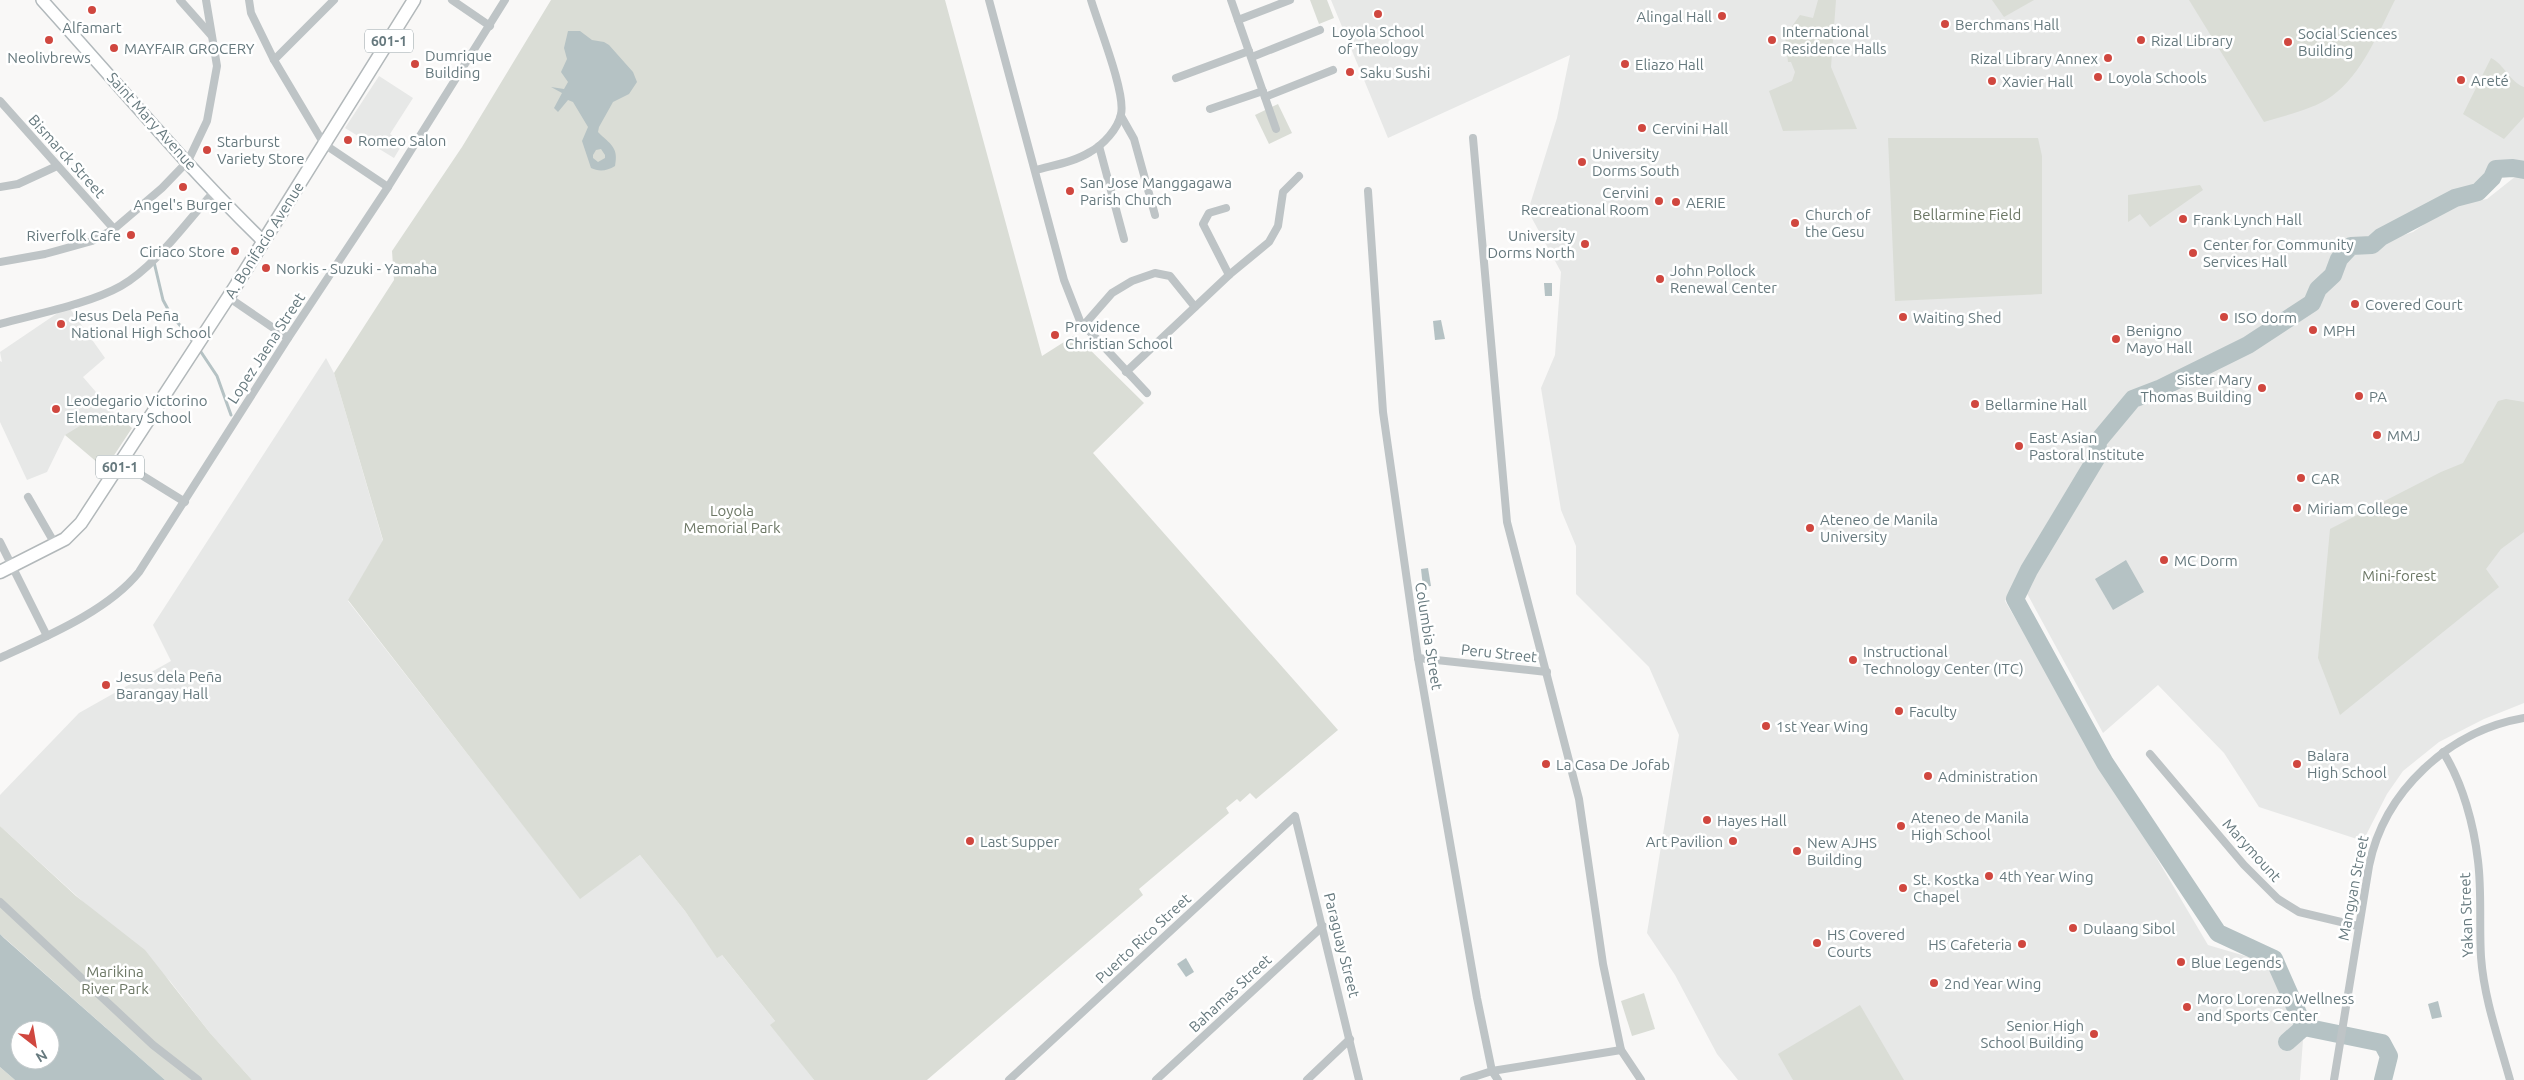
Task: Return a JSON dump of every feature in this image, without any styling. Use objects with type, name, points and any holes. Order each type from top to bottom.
[{"type":"main road","name":"A. Bonifacio Avenue","points":[[0,572],[55,544],[78,527],[122,463],[228,297],[414,0]]},
{"type":"street","name":"Saint Mary Avenue","points":[[42,0],[188,161],[213,193],[263,240]]},
{"type":"street","points":[[180,0],[211,35]]},
{"type":"street","points":[[0,262],[54,251],[92,240],[114,230],[162,188],[188,161],[207,121],[217,66],[206,0]]},
{"type":"street","points":[[250,0],[251,13],[274,60],[324,144],[388,187]]},
{"type":"street","points":[[274,60],[334,0]]},
{"type":"street","points":[[452,0],[490,26]]},
{"type":"street","name":"Lopez Jaena Street","points":[[0,658],[47,636],[113,599],[126,588],[185,502],[288,338],[388,187],[506,0]]},
{"type":"street","points":[[989,0],[1064,280],[1077,316],[1147,393]]},
{"type":"street","points":[[1091,0],[1119,90],[1121,116],[1134,139],[1155,215]]},
{"type":"street","points":[[1231,0],[1276,129]]},
{"type":"street","points":[[1238,20],[1290,0]]},
{"type":"street","points":[[1176,78],[1320,30]]},
{"type":"street","points":[[1210,109],[1264,94],[1333,70]]},
{"type":"street","name":"Bismarck Street","points":[[0,101],[114,230]]},
{"type":"street","points":[[1036,170],[1082,157],[1099,146],[1113,131],[1121,116]]},
{"type":"street","points":[[1474,138],[1507,522],[1579,799],[1603,964],[1621,1050],[1641,1080]]},
{"type":"street","points":[[1099,146],[1124,239]]},
{"type":"street","points":[[0,187],[18,184],[57,166]]},
{"type":"street","points":[[1126,372],[1229,275],[1269,242],[1278,226],[1283,192],[1299,176]]},
{"type":"street","name":"Columbia Street","points":[[1368,191],[1384,412],[1418,658],[1475,989],[1492,1071],[1498,1080]]},
{"type":"street","points":[[0,324],[103,294],[122,285],[150,262],[213,193]]},
{"type":"street","points":[[1226,208],[1209,213],[1203,224],[1229,275]]},
{"type":"street","points":[[1084,325],[1112,293],[1132,280],[1156,273],[1170,276],[1195,306]]},
{"type":"street","points":[[228,297],[288,338]]},
{"type":"street","points":[[122,463],[185,502]]},
{"type":"street","points":[[28,497],[55,544]]},
{"type":"street","points":[[0,542],[47,636]]},
{"type":"street","name":"Peru Street","points":[[1418,658],[1547,672]]},
{"type":"street","name":"Mangyan Street","points":[[2334,1080],[2341,1046],[2358,926],[2374,841],[2380,826],[2408,785],[2443,752],[2478,732],[2524,718]]},
{"type":"street","name":"Yakan Street","points":[[2443,752],[2449,762],[2468,812],[2478,861],[2481,958],[2485,988],[2510,1080]]},
{"type":"street","name":"Marymount","points":[[2150,754],[2244,865],[2278,899],[2299,912],[2358,926]]},
{"type":"street","name":"Paraguay Street","points":[[1296,816],[1359,1080]]},
{"type":"street","name":"Puerto Rico Street","points":[[1009,1080],[1296,816]]},
{"type":"street","points":[[0,902],[153,1045],[198,1080]]},
{"type":"street","name":"Bahamas Street","points":[[1156,1080],[1323,926]]},
{"type":"street","points":[[1307,1080],[1350,1039]]},
{"type":"street","points":[[1464,1080],[1492,1071],[1621,1050]]},
{"type":"shaded area","name":"Ateneo de Manila University","points":[[1331,0],[2524,0],[2524,167],[2506,163],[2478,183],[2375,236],[2352,241],[2335,254],[2326,276],[2311,290],[2302,306],[2234,348],[2217,353],[2159,387],[2129,396],[2093,444],[2093,459],[2005,601],[2208,945],[2269,963],[2304,1027],[2300,1080],[1738,1080],[1717,1054],[1675,975],[1647,933],[1679,735],[1649,667],[1576,594],[1576,546],[1561,510],[1541,388],[1555,355],[1561,272],[1528,211],[1557,118],[1570,55],[1388,138]]},
{"type":"shaded area","points":[[568,31],[580,31],[592,40],[604,42],[609,45],[633,72],[637,82],[629,94],[613,102],[599,127],[598,132],[610,143],[616,154],[615,166],[609,169],[591,168],[582,141],[588,127],[573,102],[568,100],[558,112],[554,108],[562,93],[551,87],[564,89],[568,82],[561,72],[567,59],[564,48]],"holes":[[[601,149],[605,158],[598,162],[593,158],[596,150]]]},
{"type":"shaded area","points":[[379,76],[413,98],[390,134],[403,143],[394,158],[345,128]]},
{"type":"shaded area","name":"Miriam College","points":[[2516,176],[2524,177],[2524,703],[2484,719],[2439,742],[2403,771],[2387,794],[2363,841],[2259,807],[2224,753],[2158,685],[2103,733],[2024,588],[2105,444],[2120,422],[2138,407],[2163,391],[2240,350],[2326,290],[2341,265],[2356,251],[2376,249],[2392,239],[2413,232],[2451,206],[2487,199]]},
{"type":"shaded area","points":[[1544,283],[1552,283],[1552,296],[1545,296]]},
{"type":"shaded area","name":"Leodegario Victorino Elementary School","points":[[68,306],[105,358],[83,377],[114,413],[102,428],[65,435],[47,472],[27,480],[0,422],[0,361],[2,362],[0,352]]},
{"type":"shaded area","points":[[1441,320],[1445,339],[1435,340],[1433,321]]},
{"type":"shaded area","points":[[326,358],[334,373],[383,541],[348,601],[580,898],[640,855],[685,911],[717,957],[721,954],[775,1021],[771,1025],[814,1080],[252,1080],[210,1033],[170,981],[0,826],[0,795],[79,713],[171,661],[153,625]]},
{"type":"shaded area","points":[[2126,560],[2144,592],[2113,610],[2095,579]]},
{"type":"shaded area","points":[[1428,568],[1431,586],[1423,587],[1421,569]]},
{"type":"shaded area","points":[[0,934],[165,1080],[15,1080],[0,1067]]},
{"type":"shaded area","points":[[1186,958],[1194,972],[1186,977],[1177,964]]},
{"type":"shaded area","points":[[2438,1001],[2442,1017],[2432,1019],[2428,1004]]},
{"type":"green space","name":"Loyola Memorial Park","points":[[551,0],[945,0],[1042,356],[1075,335],[1144,403],[1093,453],[1338,730],[1256,799],[1250,793],[1240,802],[1237,799],[1226,808],[1229,813],[1139,889],[1143,895],[927,1080],[814,1080],[770,1025],[775,1021],[722,955],[717,958],[685,911],[640,855],[580,899],[348,600],[383,540],[334,373],[394,280],[392,251],[462,147]]},
{"type":"green space","points":[[1310,0],[1327,0],[1334,18],[1319,24]]},
{"type":"green space","points":[[1818,0],[1836,0],[1831,67],[1857,129],[1783,131],[1769,91],[1792,81],[1795,72],[1791,62],[1788,62],[1785,36],[1800,15],[1813,18]]},
{"type":"green space","points":[[1992,0],[2034,0],[2004,17]]},
{"type":"green space","points":[[2189,0],[2395,0],[2369,52],[2343,87],[2316,105],[2264,122]]},
{"type":"green space","points":[[2491,58],[2500,64],[2519,85],[2524,87],[2524,117],[2504,139],[2463,114]]},
{"type":"green space","points":[[1278,104],[1292,133],[1269,144],[1255,115]]},
{"type":"green space","name":"Bellarmine Field","points":[[1888,138],[2038,138],[2042,156],[2042,294],[1895,301]]},
{"type":"green space","points":[[2200,185],[2203,190],[2150,227],[2140,214],[2128,222],[2128,195]]},
{"type":"green space","name":"Mini-forest","points":[[2506,399],[2524,402],[2524,532],[2501,549],[2486,569],[2499,587],[2340,715],[2318,658],[2330,529],[2441,472],[2463,463],[2498,401]]},
{"type":"green space","points":[[114,413],[132,428],[105,469],[65,435],[93,418],[102,427]]},
{"type":"green space","name":"Marikina River Park","points":[[0,826],[76,896],[145,950],[210,1033],[252,1080],[165,1080],[0,934]]},
{"type":"green space","points":[[1644,993],[1655,1029],[1632,1036],[1621,1001]]},
{"type":"green space","points":[[1860,1005],[1904,1080],[1793,1080],[1778,1054]]},
{"type":"green space","points":[[0,1067],[15,1080],[0,1080]]},
{"type":"waterway","points":[[2287,1042],[2304,1027],[2274,959],[2218,933],[2105,763],[2015,599],[2029,570],[2097,457],[2098,441],[2133,399],[2159,389],[2248,345],[2312,303],[2318,289],[2333,275],[2339,259],[2351,246],[2372,245],[2381,237],[2455,198],[2478,192],[2492,178],[2496,169],[2513,168],[2524,170]]},
{"type":"waterway","points":[[154,262],[163,300],[170,313],[195,344]]},
{"type":"waterway","points":[[199,349],[217,376],[231,415]]},
{"type":"waterway","points":[[2304,1027],[2382,1043],[2389,1056],[2383,1080]]},
{"type":"place","name":"Alfamart","points":[[92,10]]},
{"type":"place","name":"Loyola School of Theology","points":[[1378,14]]},
{"type":"place","name":"Alingal Hall","points":[[1722,16]]},
{"type":"place","name":"Berchmans Hall","points":[[1945,24]]},
{"type":"place","name":"Neolivbrews","points":[[49,40]]},
{"type":"place","name":"International Residence Halls","points":[[1772,40]]},
{"type":"place","name":"Rizal Library","points":[[2141,40]]},
{"type":"place","name":"Social Sciences Building","points":[[2288,42]]},
{"type":"place","name":"MAYFAIR GROCERY","points":[[114,48]]},
{"type":"place","name":"Rizal Library Annex","points":[[2108,58]]},
{"type":"place","name":"Dumrique Building","points":[[415,64]]},
{"type":"place","name":"Eliazo Hall","points":[[1625,64]]},
{"type":"place","name":"Saku Sushi","points":[[1350,72]]},
{"type":"place","name":"Loyola Schools","points":[[2098,77]]},
{"type":"place","name":"Areté","points":[[2461,80]]},
{"type":"place","name":"Xavier Hall","points":[[1992,81]]},
{"type":"place","name":"Cervini Hall","points":[[1642,128]]},
{"type":"place","name":"Romeo Salon","points":[[348,140]]},
{"type":"place","name":"Starburst Variety Store","points":[[207,150]]},
{"type":"place","name":"University Dorms South","points":[[1582,162]]},
{"type":"place","name":"Angel's Burger","points":[[183,187]]},
{"type":"place","name":"San Jose Manggagawa Parish Church","points":[[1070,191]]},
{"type":"place","name":"Cervini Recreational Room","points":[[1659,201]]},
{"type":"place","name":"AERIE","points":[[1676,202]]},
{"type":"place","name":"Frank Lynch Hall","points":[[2183,219]]},
{"type":"place","name":"Church of the Gesu","points":[[1795,223]]},
{"type":"place","name":"Riverfolk Cafe","points":[[131,235]]},
{"type":"place","name":"University Dorms North","points":[[1585,244]]},
{"type":"place","name":"Ciriaco Store","points":[[235,251]]},
{"type":"place","name":"Center for Community Services Hall","points":[[2193,253]]},
{"type":"place","name":"Norkis - Suzuki - Yamaha","points":[[266,268]]},
{"type":"place","name":"John Pollock Renewal Center","points":[[1660,279]]},
{"type":"place","name":"Covered Court","points":[[2355,304]]},
{"type":"place","name":"Waiting Shed","points":[[1903,317]]},
{"type":"place","name":"ISO dorm","points":[[2224,317]]},
{"type":"place","name":"Jesus Dela Peña National High School","points":[[61,324]]},
{"type":"place","name":"MPH","points":[[2313,330]]},
{"type":"place","name":"Providence Christian School","points":[[1055,335]]},
{"type":"place","name":"Benigno Mayo Hall","points":[[2116,339]]},
{"type":"place","name":"Sister Mary Thomas Building","points":[[2262,388]]},
{"type":"place","name":"PA","points":[[2359,396]]},
{"type":"place","name":"Bellarmine Hall","points":[[1975,404]]},
{"type":"place","name":"Leodegario Victorino Elementary School","points":[[56,409]]},
{"type":"place","name":"MMJ","points":[[2377,435]]},
{"type":"place","name":"East Asian Pastoral Institute","points":[[2019,446]]},
{"type":"place","name":"CAR","points":[[2301,478]]},
{"type":"place","name":"Miriam College","points":[[2297,508]]},
{"type":"place","name":"Ateneo de Manila University","points":[[1810,528]]},
{"type":"place","name":"MC Dorm","points":[[2164,560]]},
{"type":"place","name":"Instructional Technology Center (ITC)","points":[[1853,660]]},
{"type":"place","name":"Jesus dela Peña Barangay Hall","points":[[106,685]]},
{"type":"place","name":"Faculty","points":[[1899,711]]},
{"type":"place","name":"1st Year Wing","points":[[1766,726]]},
{"type":"place","name":"La Casa De Jofab","points":[[1546,764]]},
{"type":"place","name":"Balara High School","points":[[2297,764]]},
{"type":"place","name":"Administration","points":[[1928,776]]},
{"type":"place","name":"Hayes Hall","points":[[1707,820]]},
{"type":"place","name":"Ateneo de Manila High School","points":[[1901,826]]},
{"type":"place","name":"Last Supper","points":[[970,841]]},
{"type":"place","name":"Art Pavilion","points":[[1733,841]]},
{"type":"place","name":"New AJHS Building","points":[[1797,851]]},
{"type":"place","name":"4th Year Wing","points":[[1989,876]]},
{"type":"place","name":"St. Kostka Chapel","points":[[1903,888]]},
{"type":"place","name":"Dulaang Sibol","points":[[2073,928]]},
{"type":"place","name":"HS Covered Courts","points":[[1817,943]]},
{"type":"place","name":"HS Cafeteria","points":[[2022,944]]},
{"type":"place","name":"Blue Legends","points":[[2181,962]]},
{"type":"place","name":"2nd Year Wing","points":[[1934,983]]},
{"type":"place","name":"Moro Lorenzo Wellness and Sports Center","points":[[2187,1007]]},
{"type":"place","name":"Senior High School Building","points":[[2094,1034]]}]
